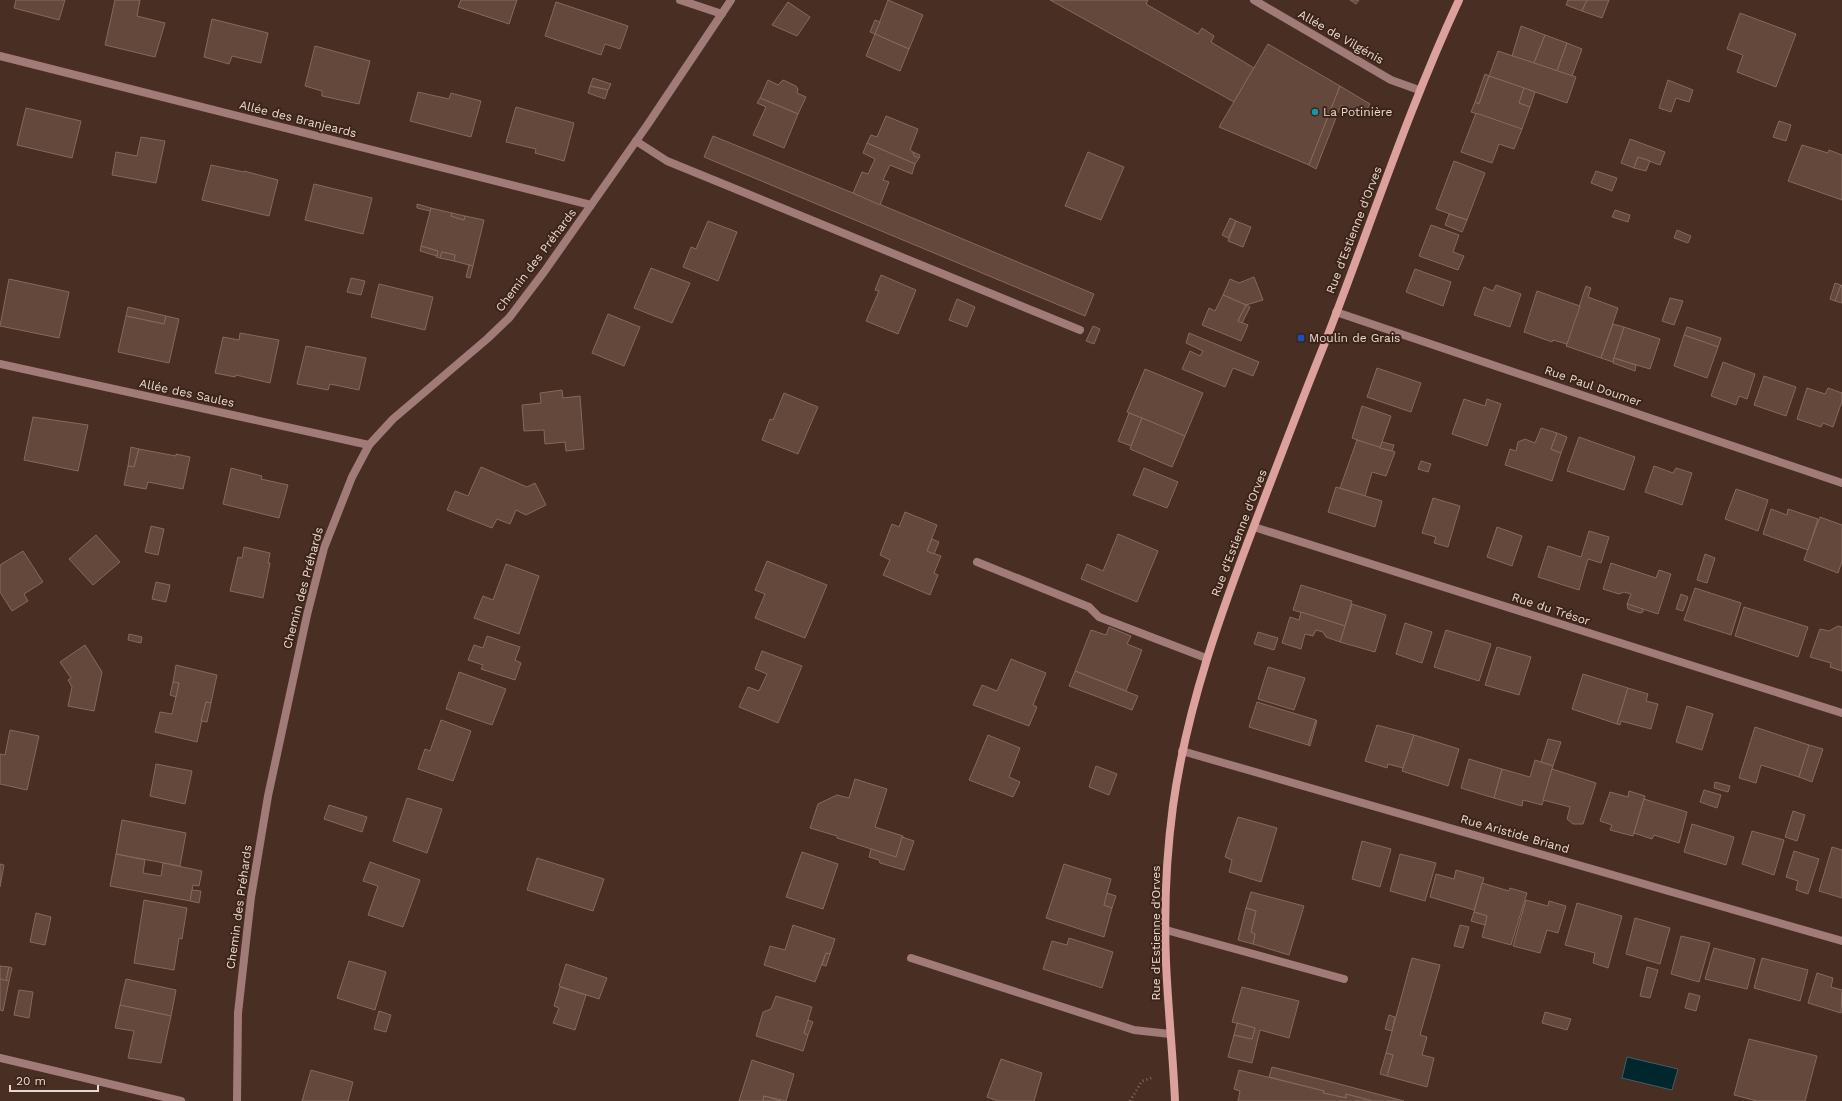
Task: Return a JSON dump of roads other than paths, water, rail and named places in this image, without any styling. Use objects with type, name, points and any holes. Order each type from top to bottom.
[{"type":"street","points":[[680,0],[722,14]]},
{"type":"street","name":"Chemin des Préhards","points":[[237,1101],[238,1013],[251,897],[268,796],[307,615],[324,548],[343,496],[369,446],[393,419],[487,339],[509,318],[544,272],[636,141],[732,0]]},
{"type":"street","name":"Allée de Vilgénis","points":[[1254,0],[1391,80],[1419,90]]},
{"type":"street","name":"Rue d'Estienne d'Orves","points":[[1175,1101],[1174,1070],[1170,1034],[1166,930],[1167,859],[1182,751],[1206,658],[1254,527],[1419,90],[1459,0]]},
{"type":"street","name":"Allée des Branjeards","points":[[0,56],[591,205]]},
{"type":"street","points":[[636,141],[667,161],[1080,330]]},
{"type":"street","name":"Rue Paul Doumer","points":[[1336,312],[1842,483]]},
{"type":"street","name":"Allée des Saules","points":[[0,364],[369,446]]},
{"type":"street","name":"Rue du Trésor","points":[[1254,527],[1842,713]]},
{"type":"street","points":[[977,562],[1089,607],[1099,617],[1206,658]]},
{"type":"street","name":"Rue Aristide Briand","points":[[1182,751],[1842,941]]},
{"type":"street","points":[[1166,930],[1344,978]]},
{"type":"street","points":[[911,958],[1134,1030],[1170,1034]]},
{"type":"street","points":[[0,1058],[181,1101]]},
{"type":"water","points":[[1627,1057],[1678,1069],[1672,1090],[1622,1078]]},
{"type":"place","name":"La Potinière","points":[[1315,112]]},
{"type":"place","name":"Moulin de Grais","points":[[1301,338]]}]
